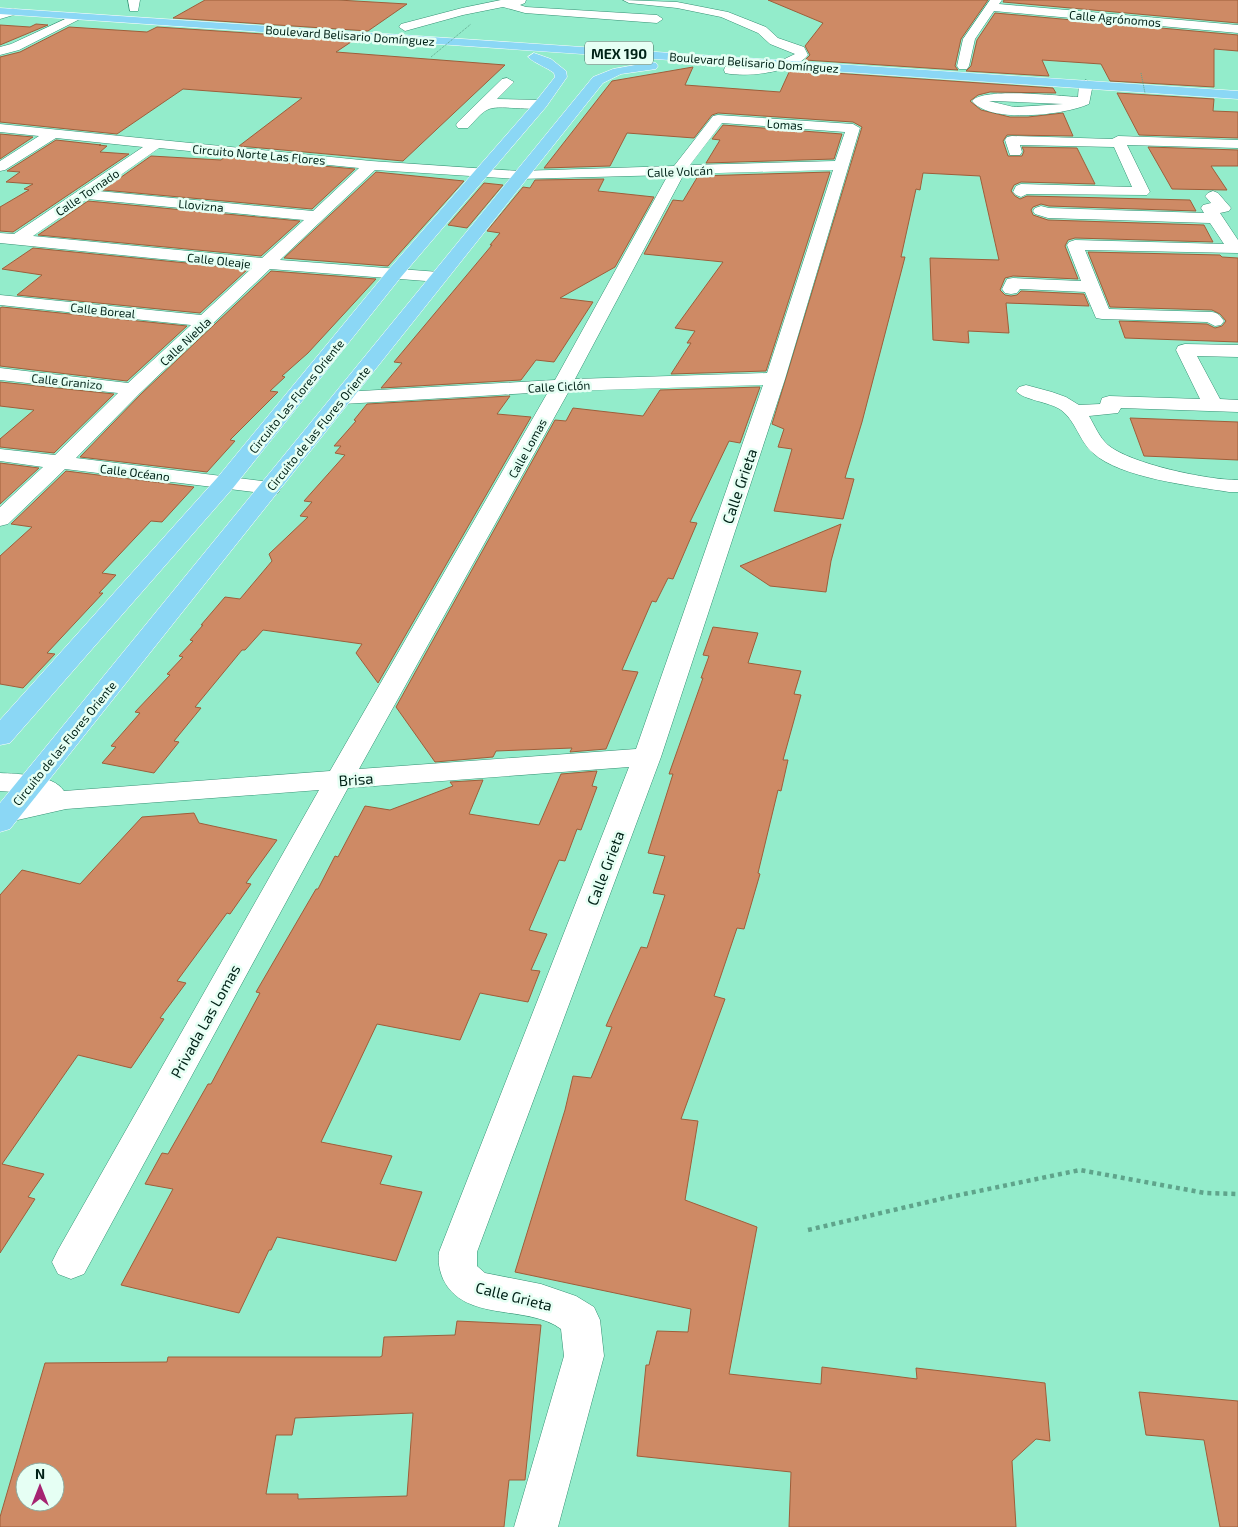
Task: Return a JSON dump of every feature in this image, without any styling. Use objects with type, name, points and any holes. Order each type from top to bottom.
[{"type":"main road","name":"Boulevard Belisario Domínguez","points":[[0,1],[134,4],[405,27],[963,66],[987,73],[1150,92]]},
{"type":"main road","points":[[13,12],[41,3]]},
{"type":"main road","name":"Boulevard Belisario Domínguez","points":[[0,11],[945,75],[987,73],[1238,85]]},
{"type":"main road","points":[[318,33],[337,40],[372,45],[656,66],[856,79],[945,75]]},
{"type":"main road","name":"Circuito Las Flores Oriente","points":[[0,737],[225,483],[395,273],[541,104],[561,77],[560,71],[547,62],[534,57]]},
{"type":"main road","name":"Circuito de las Flores Oriente","points":[[2,816],[31,784],[598,80],[606,74],[621,70],[656,66]]},
{"type":"street","points":[[405,27],[503,2],[530,0]]},
{"type":"street","points":[[629,0],[677,4],[724,14],[762,30],[774,40],[800,50],[802,55],[796,61],[763,69],[730,70]]},
{"type":"street","points":[[503,2],[525,10],[670,20]]},
{"type":"street","points":[[963,66],[969,39],[994,4]]},
{"type":"street","name":"Calle Agrónomos","points":[[994,4],[1238,29]]},
{"type":"street","points":[[0,16],[13,12]]},
{"type":"street","points":[[0,51],[15,48],[76,16]]},
{"type":"street","points":[[699,22],[741,21]]},
{"type":"street","points":[[463,125],[507,82]]},
{"type":"street","points":[[1084,100],[994,97],[979,100],[997,109],[1054,110],[1078,106],[1084,100],[1086,84]]},
{"type":"street","points":[[1150,92],[1238,97]]},
{"type":"street","points":[[483,106],[498,103],[541,104]]},
{"type":"street","name":"Lomas","points":[[718,119],[853,128]]},
{"type":"street","name":"Calle Lomas","points":[[339,780],[562,385],[678,171],[718,119]]},
{"type":"street","name":"Circuito Norte Las Flores","points":[[0,128],[371,164],[519,176]]},
{"type":"street","name":"Calle Grieta","points":[[536,1527],[584,1356],[580,1320],[569,1310],[471,1286],[458,1271],[456,1261],[458,1252],[646,757],[775,379],[853,128]]},
{"type":"street","points":[[0,166],[54,133]]},
{"type":"street","points":[[1119,143],[1118,140],[1238,144]]},
{"type":"street","points":[[1010,142],[1119,143]]},
{"type":"street","points":[[1028,186],[1142,192],[1119,143]]},
{"type":"street","name":"Calle Tornado","points":[[17,240],[156,144]]},
{"type":"street","name":"Calle Niebla","points":[[0,518],[60,462],[134,388],[371,164]]},
{"type":"street","name":"Calle Volcán","points":[[519,176],[842,165]]},
{"type":"street","name":"Llovizna","points":[[84,194],[317,216]]},
{"type":"street","points":[[1215,321],[1212,317],[1102,314],[1075,245],[1142,243],[1236,249],[1234,240],[1209,208],[1223,208],[1213,196],[1230,196]]},
{"type":"street","points":[[1042,211],[1048,213],[1215,218]]},
{"type":"street","name":"Calle Oleaje","points":[[0,238],[267,264],[439,276]]},
{"type":"street","points":[[1013,283],[1091,287]]},
{"type":"street","name":"Calle Boreal","points":[[0,300],[206,321]]},
{"type":"street","points":[[1213,405],[1185,350],[1238,351]]},
{"type":"street","name":"Calle Granizo","points":[[0,374],[134,388]]},
{"type":"street","name":"Calle Ciclón","points":[[343,398],[562,385],[775,379]]},
{"type":"street","points":[[1026,391],[1054,399],[1075,411],[1090,437],[1104,453],[1135,466],[1229,486],[1238,486]]},
{"type":"street","points":[[1075,411],[1111,409],[1109,402],[1238,406]]},
{"type":"street","name":"Calle Océano","points":[[0,455],[270,488]]},
{"type":"street","name":"Brisa","points":[[2,816],[66,800],[646,757]]},
{"type":"street","name":"Privada Las Lomas","points":[[71,1262],[339,780]]},
{"type":"street","points":[[0,782],[31,784]]},
{"type":"street","name":"Brisa","points":[[31,784],[66,800]]},
{"type":"path","points":[[431,57],[471,24]]},
{"type":"path","points":[[1141,73],[1150,92]]},
{"type":"path","points":[[808,1230],[945,1198],[1080,1170],[1205,1193],[1238,1194]]},
{"type":"building","points":[[205,0],[338,0],[407,4],[368,31],[173,18]]},
{"type":"building","points":[[768,0],[988,0],[961,39],[955,66],[958,70],[805,60],[810,55],[805,46],[823,23]]},
{"type":"building","points":[[1004,0],[1238,0],[1238,23],[1003,2]]},
{"type":"building","points":[[995,13],[1238,35],[1238,51],[1214,49],[1214,87],[1110,81],[1101,64],[1042,60],[1049,76],[966,71],[971,66],[977,40]]},
{"type":"building","points":[[36,24],[48,25],[0,45],[0,25],[30,27]]},
{"type":"building","points":[[69,27],[147,32],[157,27],[354,40],[336,52],[505,65],[403,161],[239,146],[302,98],[183,89],[117,134],[0,122],[0,57],[20,52]]},
{"type":"building","points":[[693,67],[685,85],[780,92],[790,70],[1053,88],[1056,93],[990,92],[978,95],[970,101],[981,110],[1010,117],[1063,113],[1073,136],[1007,135],[1003,141],[1008,156],[1022,156],[1024,151],[1022,147],[1077,148],[1095,184],[1021,182],[1014,185],[1011,191],[1015,196],[1020,199],[1027,196],[1190,200],[1196,211],[1049,206],[1041,204],[1033,207],[1031,210],[1033,215],[1048,220],[1204,225],[1213,242],[1075,238],[1068,240],[1065,246],[1078,279],[1013,276],[1005,278],[1000,290],[1005,295],[1011,296],[1017,295],[1021,291],[1084,294],[1089,306],[1006,303],[1009,333],[968,331],[969,343],[933,340],[930,258],[999,260],[980,176],[923,173],[920,190],[916,189],[901,257],[905,257],[862,422],[845,478],[854,479],[843,519],[774,511],[792,449],[778,447],[784,429],[772,424],[862,127],[853,122],[718,113],[712,115],[694,138],[627,133],[610,166],[544,168],[612,81]]},
{"type":"building","points":[[1117,93],[1214,99],[1213,111],[1238,112],[1238,138],[1139,135]]},
{"type":"building","points":[[723,125],[842,134],[834,159],[706,163],[720,140],[712,139]]},
{"type":"building","points":[[0,134],[33,137],[0,159]]},
{"type":"building","points":[[56,140],[107,146],[100,152],[129,154],[13,232],[0,231],[0,207],[29,190],[24,189],[33,184],[6,182],[20,172],[7,171]]},
{"type":"building","points":[[1148,147],[1238,150],[1238,166],[1211,166],[1227,190],[1172,189]]},
{"type":"building","points":[[151,156],[221,160],[225,157],[355,169],[312,209],[103,190]]},
{"type":"building","points":[[376,172],[464,181],[388,266],[284,258]]},
{"type":"building","points":[[830,172],[766,371],[671,374],[691,343],[687,343],[695,331],[675,328],[723,262],[644,254],[673,200],[683,201],[698,176]]},
{"type":"building","points":[[604,179],[598,191],[654,197],[615,267],[560,298],[593,302],[554,362],[536,360],[521,380],[381,388],[402,363],[394,362],[492,245],[490,245],[500,233],[487,231],[523,187],[530,188],[535,180]]},
{"type":"building","points":[[484,183],[503,185],[467,228],[448,225]]},
{"type":"building","points":[[88,201],[300,221],[261,256],[38,235]]},
{"type":"building","points":[[33,248],[248,269],[200,313],[17,295],[42,275],[2,269]]},
{"type":"building","points":[[1088,252],[1220,255],[1222,257],[1238,258],[1238,342],[1125,338],[1119,321],[1207,324],[1215,328],[1222,326],[1226,321],[1220,314],[1212,310],[1110,307]]},
{"type":"building","points":[[271,271],[376,279],[308,353],[282,376],[285,377],[270,391],[278,392],[230,440],[235,441],[207,472],[80,457],[141,394]]},
{"type":"building","points":[[0,308],[187,326],[127,381],[0,366]]},
{"type":"building","points":[[0,382],[114,394],[54,453],[0,447],[0,439],[34,410],[0,406]]},
{"type":"building","points":[[760,387],[740,443],[729,441],[690,522],[697,523],[673,579],[668,578],[656,602],[652,601],[622,670],[638,672],[606,749],[570,752],[572,748],[496,751],[493,757],[435,762],[396,707],[555,420],[566,421],[573,408],[643,416],[660,390]]},
{"type":"building","points":[[510,396],[497,414],[531,417],[378,683],[356,653],[362,644],[263,630],[245,650],[242,650],[195,707],[201,708],[174,741],[179,742],[154,773],[102,763],[116,747],[111,746],[140,713],[135,712],[170,675],[167,674],[183,657],[179,656],[193,641],[190,640],[203,625],[201,625],[225,597],[240,599],[272,561],[269,554],[308,517],[300,516],[312,502],[304,501],[345,455],[335,453],[341,446],[334,446],[356,421],[354,420],[367,404]]},
{"type":"building","points":[[1130,418],[1238,422],[1238,460],[1144,456]]},
{"type":"building","points":[[0,463],[39,468],[0,504]]},
{"type":"building","points":[[66,471],[194,487],[162,522],[151,521],[102,573],[116,575],[99,593],[103,593],[47,653],[55,654],[23,688],[0,684],[0,556],[32,527],[11,524]]},
{"type":"building","points":[[841,524],[831,561],[826,592],[770,586],[740,566]]},
{"type":"building","points":[[713,627],[758,633],[748,663],[801,671],[794,694],[801,695],[783,760],[788,760],[781,791],[778,790],[758,873],[760,874],[744,929],[737,928],[714,996],[725,999],[681,1119],[698,1121],[685,1200],[757,1227],[729,1374],[821,1384],[822,1367],[917,1379],[916,1368],[1045,1383],[1050,1441],[1036,1439],[1012,1461],[1016,1527],[789,1527],[791,1472],[637,1456],[646,1365],[649,1365],[657,1331],[688,1332],[691,1309],[515,1272],[565,1110],[573,1076],[591,1078],[612,1027],[606,1026],[641,947],[647,948],[665,895],[653,893],[665,856],[648,853],[673,774],[669,774],[703,678],[701,678],[709,656],[703,655]]},
{"type":"building","points":[[597,771],[592,786],[597,787],[581,830],[577,829],[565,861],[559,860],[529,930],[547,934],[531,970],[540,971],[528,1002],[480,993],[460,1040],[377,1024],[321,1142],[392,1156],[380,1184],[422,1192],[396,1261],[277,1237],[239,1313],[121,1285],[173,1189],[145,1184],[162,1153],[168,1154],[208,1084],[211,1084],[260,993],[256,992],[316,889],[318,889],[335,856],[338,857],[365,806],[390,810],[453,786],[450,782],[483,780],[469,814],[539,825],[561,774]]},
{"type":"building","points":[[194,813],[199,823],[277,840],[246,883],[251,884],[230,914],[227,913],[177,981],[186,983],[160,1018],[164,1019],[131,1068],[78,1055],[2,1164],[44,1174],[28,1197],[35,1199],[0,1253],[0,895],[22,870],[80,884],[142,817]]},
{"type":"building","points":[[457,1321],[541,1325],[525,1480],[509,1480],[504,1527],[0,1527],[0,1517],[15,1466],[15,1512],[65,1512],[65,1462],[16,1462],[45,1363],[167,1362],[168,1357],[380,1357],[382,1356],[384,1337],[455,1335]],"holes":[[[413,1413],[407,1496],[298,1499],[298,1494],[266,1494],[276,1435],[292,1435],[295,1418]]]},
{"type":"building","points":[[1139,1392],[1238,1401],[1238,1527],[1220,1527],[1204,1440],[1146,1435]]}]
